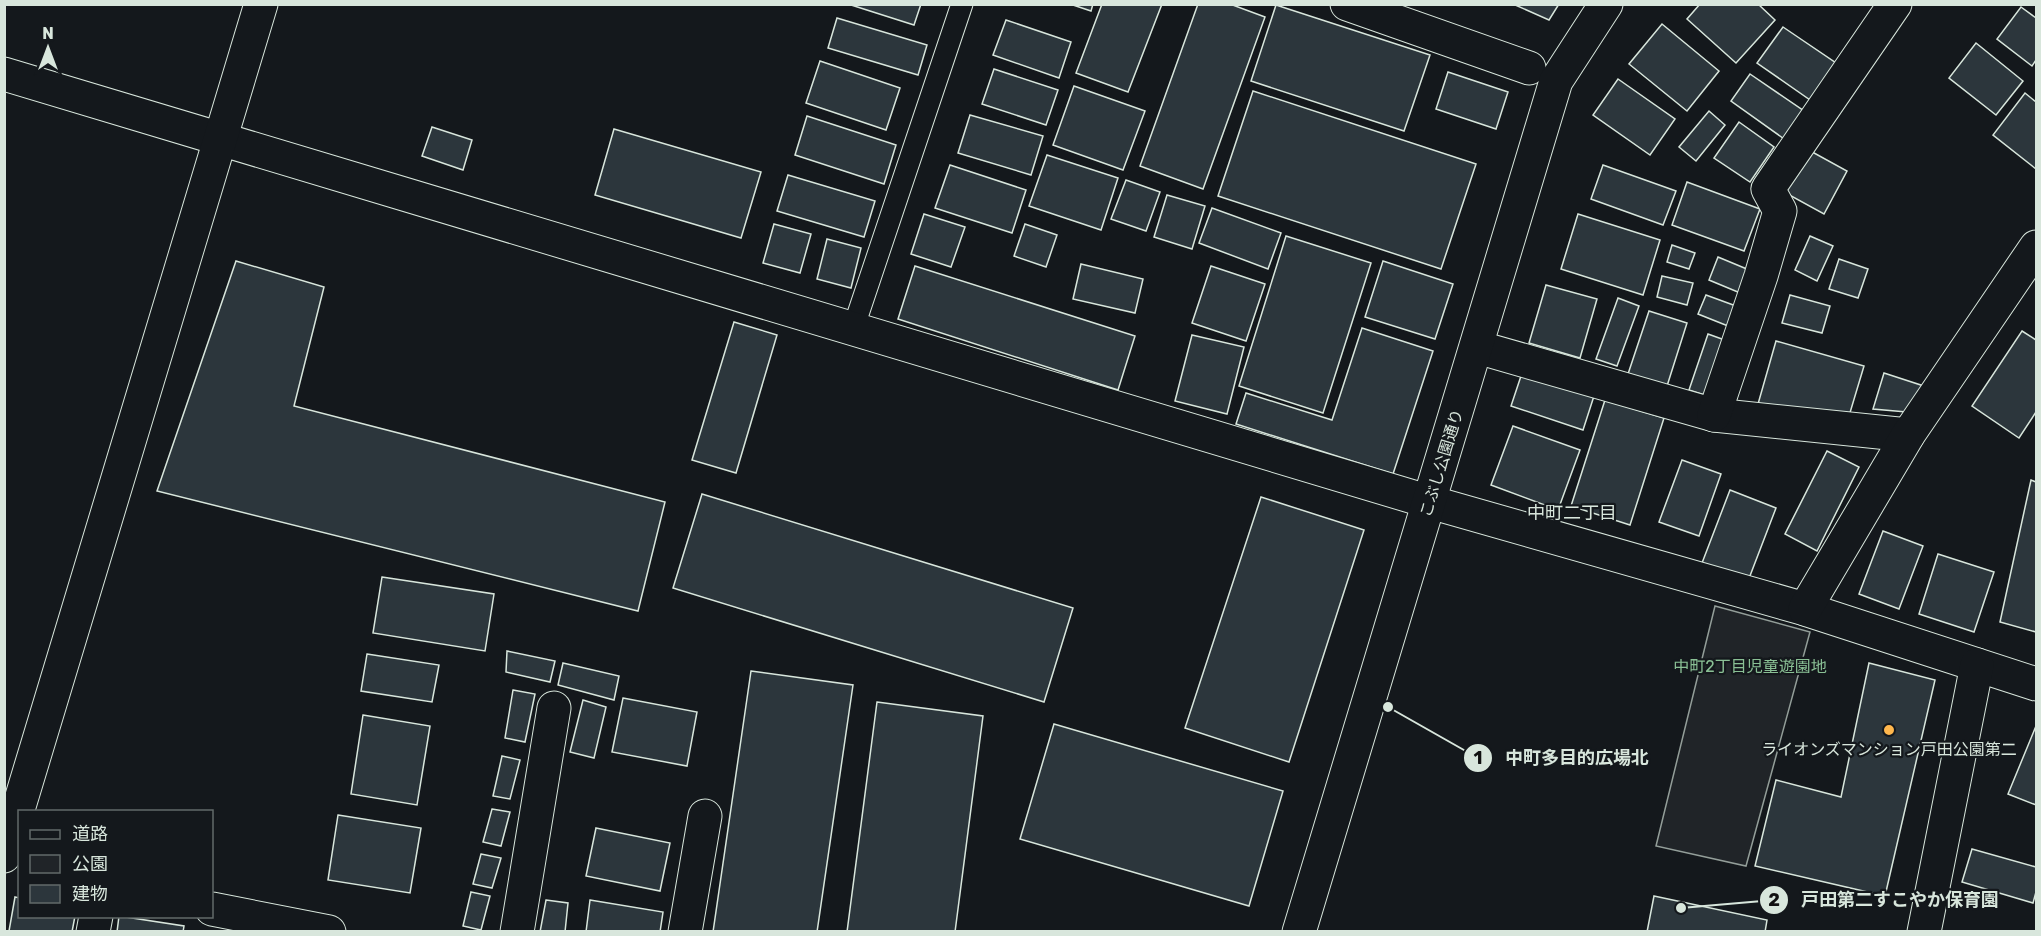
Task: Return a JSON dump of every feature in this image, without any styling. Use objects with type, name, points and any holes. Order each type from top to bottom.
[{"type":"street","points":[[4,856],[261,4]]},
{"type":"street","points":[[1347,4],[1529,68]]},
{"type":"street","name":"こぶし公園通り","points":[[1299,932],[1556,81],[1606,4]]},
{"type":"street","points":[[1714,415],[1761,276],[1780,211],[1768,189],[1895,4]]},
{"type":"street","points":[[4,74],[1430,502],[1805,609],[2037,684]]},
{"type":"street","points":[[1805,609],[1908,435],[2037,247]]},
{"type":"street","points":[[1477,347],[1714,415],[1908,435]]},
{"type":"street","points":[[1924,932],[1977,665]]},
{"type":"street","points":[[517,932],[554,708]]},
{"type":"street","points":[[685,932],[705,816]]},
{"type":"street","points":[[213,909],[329,932]]},
{"type":"lane","points":[[854,329],[962,4]]},
{"type":"green space","name":"中町2丁目児童遊園地","points":[[1715,606],[1810,632],[1746,866],[1656,846]]},
{"type":"building","points":[[848,4],[921,4],[914,25]]},
{"type":"building","points":[[1070,4],[1093,4],[1091,11]]},
{"type":"building","points":[[1102,4],[1162,4],[1128,92],[1076,73]]},
{"type":"building","points":[[1198,4],[1230,4],[1265,17],[1203,189],[1140,166]]},
{"type":"building","points":[[1513,4],[1559,4],[1549,20]]},
{"type":"building","points":[[1700,4],[1758,4],[1775,20],[1736,63],[1687,19]]},
{"type":"building","points":[[1276,5],[1430,55],[1404,131],[1251,81]]},
{"type":"building","points":[[2021,7],[2036,18],[2036,60],[2032,66],[1997,39]]},
{"type":"building","points":[[837,18],[927,45],[918,75],[828,48]]},
{"type":"building","points":[[1006,20],[1071,42],[1059,78],[993,55]]},
{"type":"building","points":[[1662,24],[1719,71],[1687,111],[1629,64]]},
{"type":"building","points":[[1783,27],[1839,65],[1813,102],[1757,63]]},
{"type":"building","points":[[1976,43],[2023,81],[1996,115],[1949,78]]},
{"type":"building","points":[[820,61],[900,88],[886,130],[806,103]]},
{"type":"building","points":[[994,69],[1058,90],[1046,125],[982,104]]},
{"type":"building","points":[[1448,72],[1508,92],[1496,129],[1436,109]]},
{"type":"building","points":[[1750,74],[1807,113],[1787,141],[1731,101]]},
{"type":"building","points":[[1618,79],[1675,119],[1650,155],[1593,115]]},
{"type":"building","points":[[1074,86],[1145,111],[1123,170],[1053,145]]},
{"type":"building","points":[[1253,91],[1476,164],[1441,269],[1218,196]]},
{"type":"building","points":[[2025,93],[2036,102],[2036,169],[1993,135]]},
{"type":"building","points":[[1709,111],[1725,125],[1696,161],[1679,147]]},
{"type":"building","points":[[970,115],[1043,136],[1031,175],[958,153]]},
{"type":"building","points":[[807,116],[896,145],[884,184],[795,155]]},
{"type":"building","points":[[1739,122],[1774,147],[1750,182],[1714,158]]},
{"type":"building","points":[[432,127],[472,140],[463,170],[422,156]]},
{"type":"building","points":[[614,129],[761,172],[741,238],[595,195]]},
{"type":"building","points":[[1805,148],[1847,171],[1824,214],[1782,191]]},
{"type":"building","points":[[1047,155],[1118,178],[1101,230],[1029,206]]},
{"type":"building","points":[[950,165],[1026,190],[1012,233],[935,208]]},
{"type":"building","points":[[1603,165],[1676,191],[1663,225],[1591,199]]},
{"type":"building","points":[[788,175],[875,201],[864,237],[777,211]]},
{"type":"building","points":[[1126,180],[1160,192],[1146,231],[1111,219]]},
{"type":"building","points":[[1687,182],[1760,209],[1744,251],[1672,225]]},
{"type":"building","points":[[1167,195],[1205,206],[1192,249],[1154,237]]},
{"type":"building","points":[[1212,208],[1281,233],[1268,269],[1199,243]]},
{"type":"building","points":[[924,214],[965,227],[951,267],[911,254]]},
{"type":"building","points":[[1578,214],[1660,240],[1643,295],[1561,269]]},
{"type":"building","points":[[774,224],[811,234],[800,273],[763,263]]},
{"type":"building","points":[[1025,224],[1057,235],[1046,267],[1014,256]]},
{"type":"building","points":[[1286,236],[1371,263],[1323,413],[1239,386]]},
{"type":"building","points":[[1810,236],[1833,246],[1817,281],[1795,270]]},
{"type":"building","points":[[827,239],[861,248],[851,288],[817,279]]},
{"type":"building","points":[[1672,245],[1695,253],[1689,269],[1667,262]]},
{"type":"building","points":[[1718,257],[1754,272],[1745,295],[1709,280]]},
{"type":"building","points":[[1839,259],[1868,269],[1858,298],[1829,289]]},
{"type":"building","points":[[236,261],[324,287],[294,406],[665,502],[638,611],[157,491]]},
{"type":"building","points":[[1383,261],[1453,284],[1435,339],[1365,317]]},
{"type":"building","points":[[1081,264],[1143,279],[1135,313],[1073,299]]},
{"type":"building","points":[[915,266],[1135,336],[1118,390],[898,319]]},
{"type":"building","points":[[1211,266],[1265,284],[1246,341],[1192,323]]},
{"type":"building","points":[[1662,276],[1693,283],[1687,305],[1657,297]]},
{"type":"building","points":[[1546,285],[1597,299],[1580,358],[1529,343]]},
{"type":"building","points":[[1706,295],[1736,306],[1728,326],[1698,314]]},
{"type":"building","points":[[1790,295],[1830,306],[1822,333],[1782,323]]},
{"type":"building","points":[[1618,298],[1639,306],[1617,366],[1596,359]]},
{"type":"building","points":[[1649,311],[1687,323],[1667,386],[1628,374]]},
{"type":"building","points":[[734,322],[777,335],[736,473],[692,460]]},
{"type":"building","points":[[1362,328],[1433,351],[1393,474],[1236,424],[1246,393],[1332,420]]},
{"type":"building","points":[[2022,331],[2036,340],[2036,412],[2019,438],[1972,406]]},
{"type":"building","points":[[1708,334],[1733,343],[1714,398],[1689,390]]},
{"type":"building","points":[[1192,335],[1244,347],[1227,414],[1175,401]]},
{"type":"building","points":[[1776,341],[1864,366],[1849,416],[1756,411]]},
{"type":"building","points":[[1522,373],[1594,396],[1583,430],[1511,406]]},
{"type":"building","points":[[1884,373],[1936,390],[1918,413],[1873,409]]},
{"type":"building","points":[[1605,400],[1664,418],[1630,525],[1571,506]]},
{"type":"building","points":[[1513,426],[1580,450],[1558,510],[1491,485]]},
{"type":"building","points":[[1827,451],[1859,467],[1817,551],[1785,534]]},
{"type":"building","points":[[1682,460],[1721,474],[1699,536],[1659,522]]},
{"type":"building","points":[[2031,480],[2036,482],[2036,632],[2000,622]]},
{"type":"building","points":[[1730,490],[1776,508],[1748,581],[1702,563]]},
{"type":"building","points":[[702,494],[1073,608],[1044,702],[673,588]]},
{"type":"building","points":[[1261,497],[1364,530],[1289,762],[1185,728]]},
{"type":"building","points":[[1883,531],[1923,546],[1899,609],[1859,594]]},
{"type":"building","points":[[1938,554],[1994,572],[1974,632],[1919,614]]},
{"type":"building","points":[[382,577],[494,594],[485,651],[373,633]]},
{"type":"building","points":[[507,651],[555,661],[550,682],[506,672]]},
{"type":"building","points":[[367,654],[439,665],[432,702],[361,691]]},
{"type":"building","points":[[563,663],[619,676],[614,700],[558,685]]},
{"type":"building","name":"ライオンズマンション戸田公園第二","points":[[1869,663],[1935,680],[1885,896],[1755,866],[1776,780],[1841,797]]},
{"type":"building","points":[[751,671],[853,685],[817,932],[713,932]]},
{"type":"building","points":[[513,690],[535,694],[525,742],[505,738]]},
{"type":"building","points":[[623,698],[697,712],[687,766],[612,752]]},
{"type":"building","points":[[583,700],[606,707],[594,758],[570,752]]},
{"type":"building","points":[[877,702],[983,716],[955,932],[847,932]]},
{"type":"building","points":[[363,715],[430,726],[417,805],[351,794]]},
{"type":"building","points":[[1054,724],[1283,791],[1249,906],[1020,839]]},
{"type":"building","points":[[2036,726],[2036,805],[2008,794]]},
{"type":"building","points":[[502,756],[520,760],[510,799],[493,796]]},
{"type":"building","points":[[492,809],[510,812],[501,846],[483,842]]},
{"type":"building","points":[[338,815],[421,828],[410,893],[328,880]]},
{"type":"building","points":[[596,828],[670,843],[660,891],[586,876]]},
{"type":"building","points":[[1972,849],[2036,867],[2036,892],[2033,903],[1962,882]]},
{"type":"building","points":[[481,854],[501,858],[492,888],[473,884]]},
{"type":"building","points":[[471,892],[490,896],[481,930],[463,926]]},
{"type":"building","points":[[1654,896],[1767,920],[1765,932],[1647,932]]},
{"type":"building","points":[[15,897],[18,898],[18,918],[75,918],[72,932],[9,931]]},
{"type":"building","points":[[546,900],[568,903],[565,932],[540,932]]},
{"type":"building","points":[[590,900],[663,912],[660,932],[586,932]]},
{"type":"building","points":[[119,918],[184,926],[183,932],[117,932]]},
{"type":"place","name":"中町多目的広場北","points":[[1388,707]]},
{"type":"place","name":"ライオンズマンション戸田公園第二","points":[[1889,730]]},
{"type":"place","name":"戸田第二すこやか保育園","points":[[1681,908]]},
{"type":"district","name":"中町二丁目","points":[[1572,513]]}]
